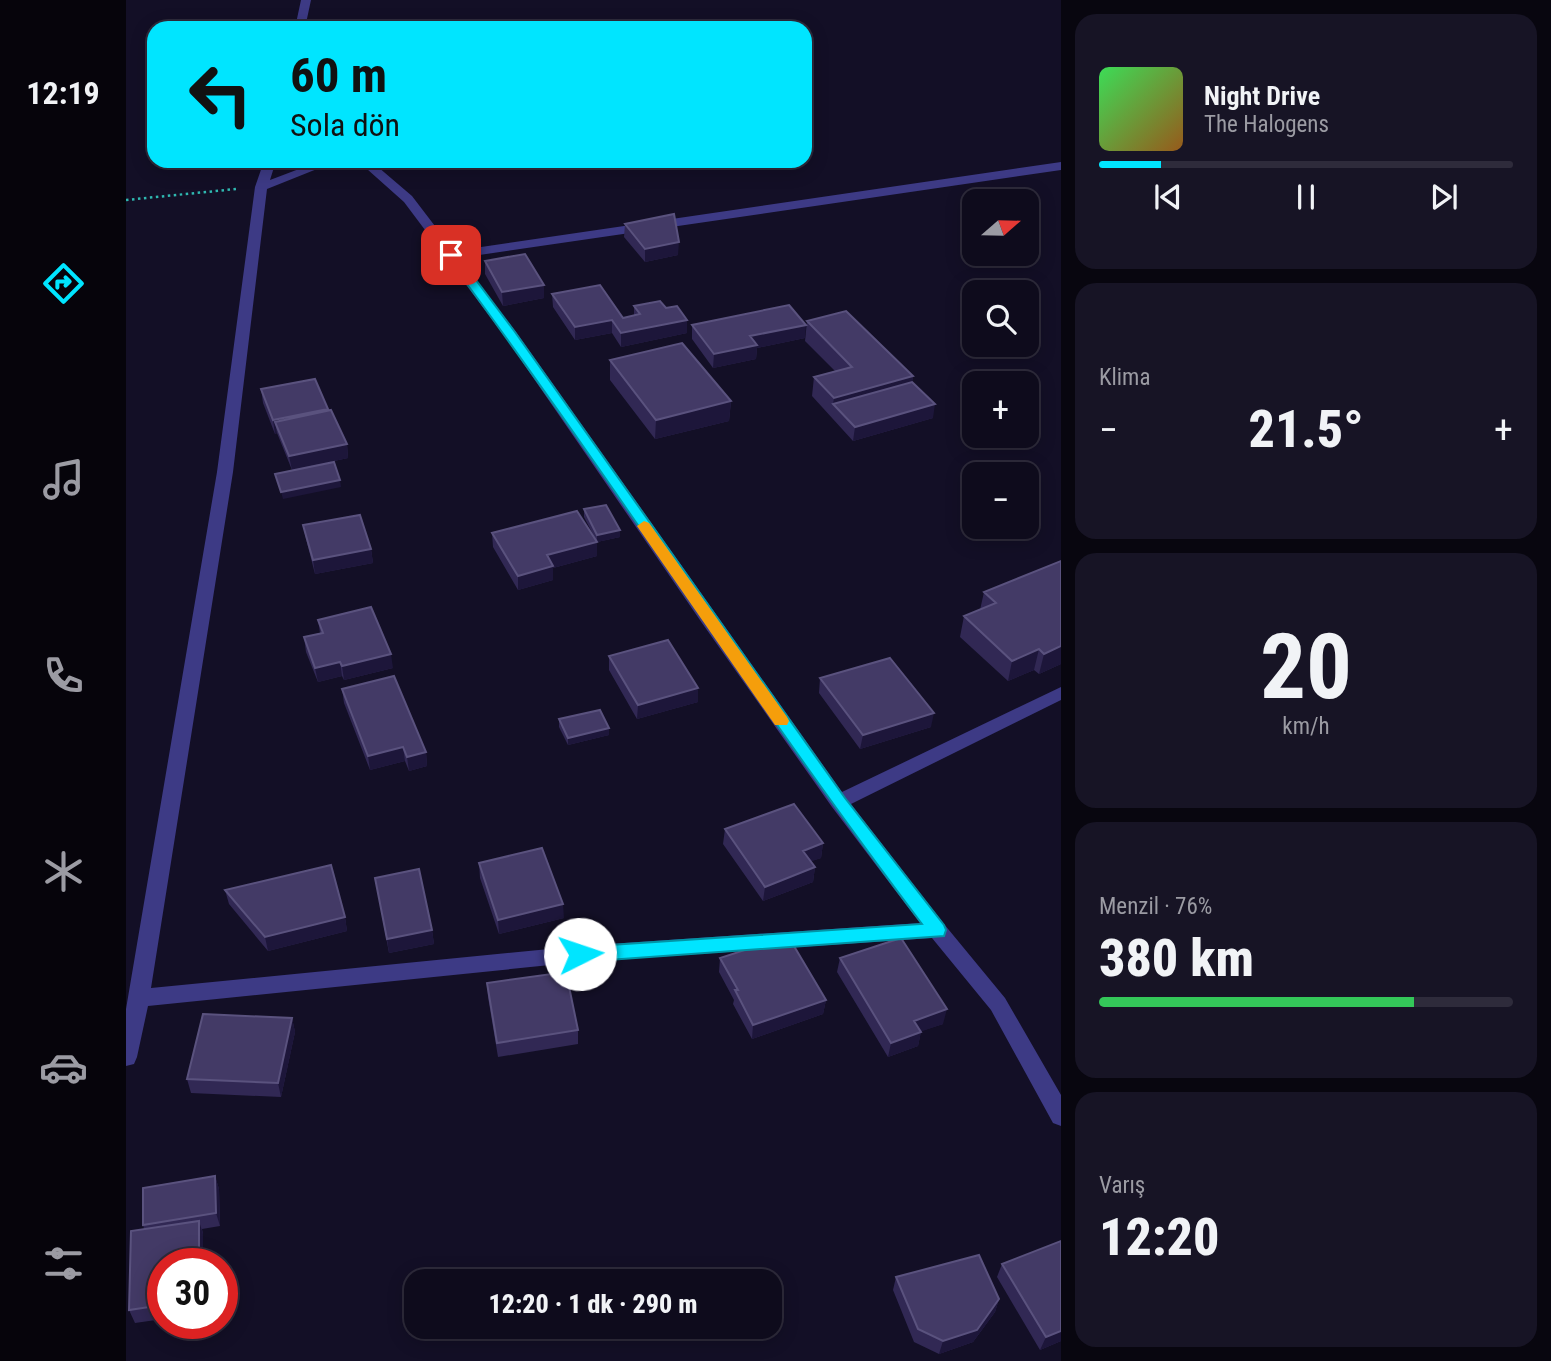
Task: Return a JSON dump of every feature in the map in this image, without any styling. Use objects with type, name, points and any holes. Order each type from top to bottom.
[{"type":"street","points":[[302,21],[306,0]]},
{"type":"street","points":[[451,255],[1061,166]]},
{"type":"street","points":[[126,1057],[139,998],[225,472],[261,187],[268,168]]},
{"type":"street","points":[[261,187],[312,168]]},
{"type":"street","points":[[372,168],[408,200],[511,335],[839,802],[937,930],[998,1004],[1061,1116]]},
{"type":"street","points":[[839,802],[1061,693]]},
{"type":"street","points":[[139,998],[580,954],[937,930]]},
{"type":"path","points":[[126,200],[261,187]]},
{"type":"building","points":[[674,214],[679,242],[645,249],[625,224]]},
{"type":"building","points":[[525,254],[544,285],[502,292],[485,261]]},
{"type":"building","points":[[600,285],[623,318],[640,314],[634,306],[660,301],[666,308],[677,306],[687,320],[621,333],[612,320],[575,327],[552,294]]},
{"type":"building","points":[[789,305],[806,325],[750,336],[757,345],[714,354],[692,325]]},
{"type":"building","points":[[846,311],[913,376],[834,398],[814,377],[852,367],[807,321]]},
{"type":"building","points":[[682,343],[731,401],[656,420],[610,360]]},
{"type":"building","points":[[315,379],[328,409],[273,420],[261,389]]},
{"type":"building","points":[[912,382],[935,404],[855,427],[833,404]]},
{"type":"building","points":[[331,410],[347,444],[289,456],[275,422]]},
{"type":"building","points":[[334,462],[340,480],[281,492],[275,474]]},
{"type":"building","points":[[606,505],[620,530],[597,535],[584,509]]},
{"type":"building","points":[[577,511],[597,542],[547,555],[553,566],[518,576],[492,533]]},
{"type":"building","points":[[360,515],[371,549],[313,560],[303,525]]},
{"type":"building","points":[[1061,561],[1061,646],[1044,654],[1039,649],[1012,661],[964,616],[996,603],[984,592]]},
{"type":"building","points":[[371,607],[391,654],[342,666],[340,662],[315,668],[304,637],[323,633],[318,620]]},
{"type":"building","points":[[668,640],[698,688],[638,705],[609,656]]},
{"type":"building","points":[[890,658],[934,713],[863,735],[820,678]]},
{"type":"building","points":[[394,676],[426,752],[407,757],[403,747],[368,756],[342,689]]},
{"type":"building","points":[[600,710],[609,728],[568,738],[559,719]]},
{"type":"building","points":[[794,804],[823,843],[803,851],[815,867],[765,887],[725,829]]},
{"type":"building","points":[[542,848],[563,904],[498,920],[479,863]]},
{"type":"building","points":[[331,865],[345,917],[265,937],[225,890]]},
{"type":"building","points":[[419,869],[432,930],[387,939],[375,878]]},
{"type":"building","points":[[788,936],[826,1000],[753,1025],[720,958]]},
{"type":"building","points":[[901,938],[947,1009],[914,1021],[921,1032],[891,1043],[840,958]]},
{"type":"building","points":[[566,972],[578,1030],[497,1043],[487,983]]},
{"type":"building","points":[[203,1014],[292,1018],[278,1083],[187,1079]]},
{"type":"building","points":[[215,1176],[216,1213],[143,1225],[143,1188]]},
{"type":"building","points":[[199,1221],[199,1248],[147,1248],[147,1307],[129,1310],[131,1231]]},
{"type":"building","points":[[1061,1241],[1061,1331],[1046,1337],[1002,1264]]},
{"type":"building","points":[[979,1255],[999,1299],[977,1330],[943,1341],[918,1329],[896,1277]]},
{"type":"slow traffic","points":[[644,526],[781,721]]},
{"type":"route","points":[[451,255],[511,335],[839,802],[937,930],[580,954]]}]
